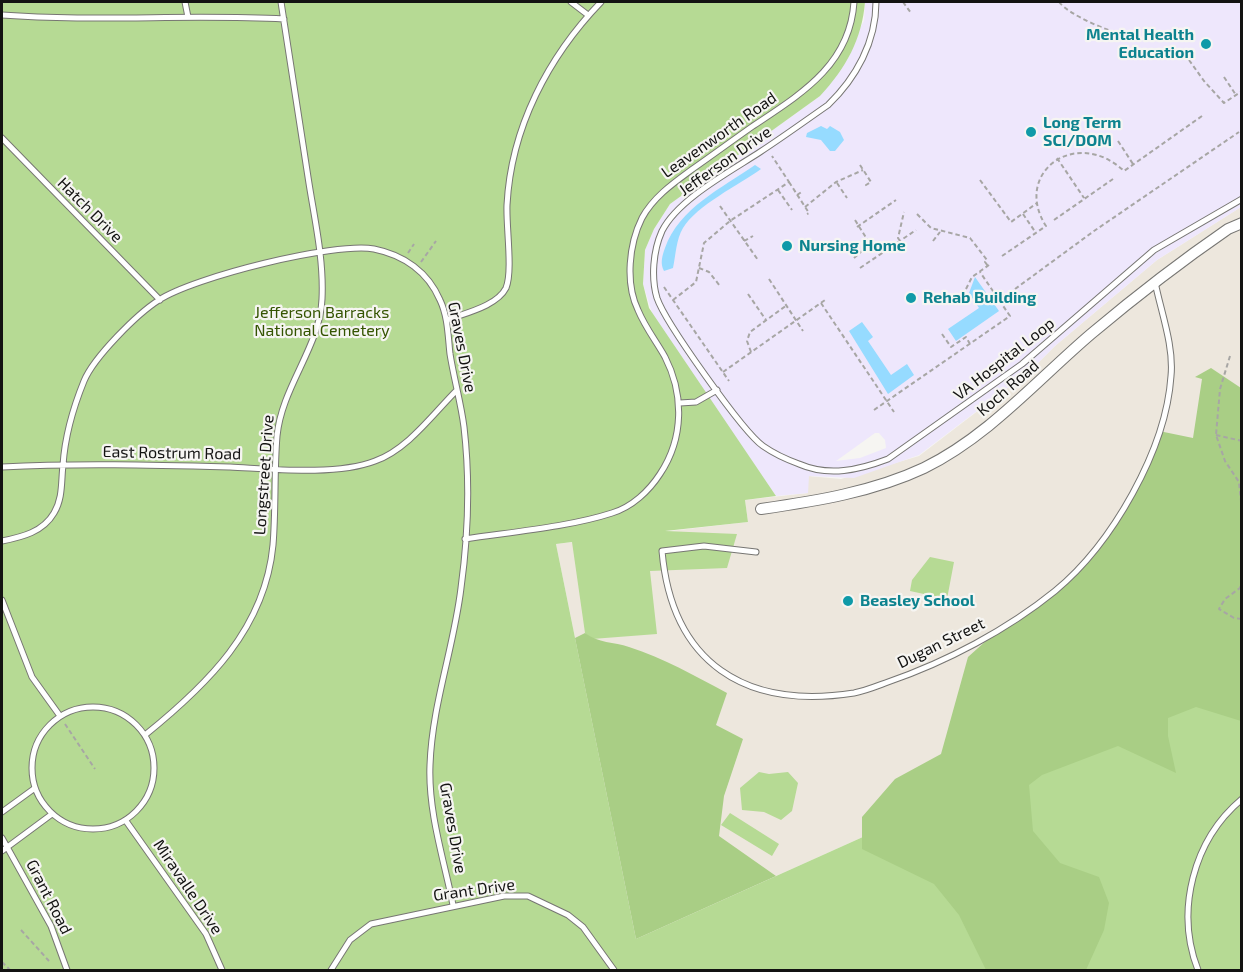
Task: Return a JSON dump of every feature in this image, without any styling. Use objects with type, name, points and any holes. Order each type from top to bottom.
[{"type":"street","name":"Koch Road","points":[[761,509],[849,494],[894,481],[925,467],[993,422],[1155,280],[1228,229],[1242,223]]},
{"type":"lane","points":[[185,2],[188,17]]},
{"type":"lane","name":"Longstreet Drive","points":[[145,735],[192,698],[212,677],[247,628],[269,571],[273,545],[277,435],[284,398],[315,335],[322,300],[320,252],[281,2]]},
{"type":"lane","points":[[571,2],[588,15]]},
{"type":"lane","points":[[447,321],[498,298],[505,289],[509,273],[506,233],[508,187],[514,155],[528,111],[542,80],[588,15],[601,2]]},
{"type":"lane","name":"Leavenworth Road","points":[[465,539],[614,513],[638,500],[661,473],[674,446],[680,403],[673,375],[636,308],[630,274],[632,244],[643,217],[662,191],[807,91],[829,68],[846,37],[854,2]]},
{"type":"lane","name":"Jefferson Drive","points":[[761,445],[735,416],[667,319],[657,298],[654,276],[655,257],[662,232],[673,216],[699,193],[828,105],[843,91],[859,67],[872,33],[876,2]]},
{"type":"lane","points":[[2,15],[54,19],[188,17],[284,19]]},
{"type":"lane","name":"Hatch Drive","points":[[2,138],[160,300]]},
{"type":"lane","name":"VA Hospital Loop","points":[[761,445],[801,465],[840,472],[863,468],[888,459],[1022,364],[1154,250],[1184,230],[1242,199]]},
{"type":"lane","name":"Graves Drive","points":[[2,541],[28,536],[55,513],[62,495],[63,464],[70,419],[85,378],[116,339],[160,300],[220,275],[320,252],[370,248],[397,255],[424,275],[440,298],[447,321],[456,390],[464,426],[466,458],[465,539],[461,590],[438,703],[430,763],[432,806],[453,906]]},
{"type":"lane","name":"Dugan Street","points":[[756,552],[704,546],[662,551],[670,600],[684,631],[701,656],[723,673],[745,684],[788,695],[855,693],[917,672],[997,631],[1055,591],[1088,557],[1122,510],[1146,464],[1164,419],[1172,374],[1155,280]]},
{"type":"lane","name":"East Rostrum Road","points":[[2,467],[63,464],[276,470],[349,468],[374,462],[398,450],[456,390]]},
{"type":"lane","points":[[680,403],[696,402],[717,390]]},
{"type":"lane","points":[[2,600],[32,677],[60,717]]},
{"type":"lane","points":[[90,707],[106,708],[135,723],[145,735],[155,766],[153,782],[139,810],[126,820],[108,828],[88,830],[69,825],[52,814],[35,788],[32,772],[33,756],[48,727],[60,717],[75,710],[90,707]]},
{"type":"lane","points":[[2,812],[35,788]]},
{"type":"lane","points":[[1198,970],[1191,944],[1188,896],[1200,854],[1220,822],[1242,799]]},
{"type":"lane","points":[[2,851],[52,814]]},
{"type":"lane","name":"Miravalle Drive","points":[[126,820],[202,927],[222,970]]},
{"type":"lane","name":"Grant Road","points":[[2,838],[51,926],[67,970]]},
{"type":"lane","name":"Grant Drive","points":[[331,970],[350,940],[371,924],[504,896],[528,896],[547,903],[583,927],[614,970]]},
{"type":"path","points":[[903,2],[911,13]]},
{"type":"path","points":[[1059,2],[1065,10],[1094,22],[1107,31],[1126,35]]},
{"type":"path","points":[[1189,60],[1224,103],[1242,91]]},
{"type":"path","points":[[1224,77],[1236,95]]},
{"type":"path","points":[[1002,256],[1046,226],[1038,203],[1041,178],[1057,159],[1088,151],[1110,159],[1124,171],[1202,116]]},
{"type":"path","points":[[1015,289],[1097,229],[1239,132]]},
{"type":"path","points":[[1118,141],[1133,165]]},
{"type":"path","points":[[772,156],[809,213],[807,214]]},
{"type":"path","points":[[1057,159],[1085,199]]},
{"type":"path","points":[[860,165],[871,182],[866,184],[868,187]]},
{"type":"path","points":[[805,207],[836,182],[863,170]]},
{"type":"path","points":[[1054,220],[1113,179]]},
{"type":"path","points":[[981,180],[1011,222],[1038,203]]},
{"type":"path","points":[[673,300],[696,282],[704,243],[730,221],[789,182]]},
{"type":"path","points":[[836,182],[847,198]]},
{"type":"path","points":[[778,189],[792,210]]},
{"type":"path","points":[[797,195],[803,191]]},
{"type":"path","points":[[857,227],[896,200]]},
{"type":"path","points":[[720,206],[758,260]]},
{"type":"path","points":[[900,241],[898,238],[904,212]]},
{"type":"path","points":[[916,214],[940,232],[970,238],[987,260],[985,262],[988,265],[972,277],[966,288]]},
{"type":"path","points":[[1023,214],[1036,233]]},
{"type":"path","points":[[854,258],[870,244],[855,220]]},
{"type":"path","points":[[860,268],[916,230]]},
{"type":"path","points":[[933,241],[940,232]]},
{"type":"path","points":[[744,241],[753,236]]},
{"type":"path","points":[[421,262],[436,241]]},
{"type":"path","points":[[408,253],[414,244]]},
{"type":"path","points":[[699,268],[709,272],[720,286]]},
{"type":"path","points":[[874,410],[1010,316],[980,272]]},
{"type":"path","points":[[769,279],[803,331]]},
{"type":"path","points":[[662,284],[729,381]]},
{"type":"path","points":[[748,294],[766,320]]},
{"type":"path","points":[[723,372],[825,300]]},
{"type":"path","points":[[821,303],[894,412]]},
{"type":"path","points":[[751,352],[747,335],[787,306]]},
{"type":"path","points":[[942,334],[951,347],[966,337],[970,344]]},
{"type":"path","points":[[1230,356],[1220,389],[1216,435],[1225,461],[1239,482],[1242,511]]},
{"type":"path","points":[[1216,435],[1242,441]]},
{"type":"path","points":[[1242,579],[1240,588],[1225,599],[1219,609],[1234,618],[1242,618]]},
{"type":"path","points":[[60,717],[95,769]]},
{"type":"path","points":[[21,930],[49,961]]},
{"type":"path","points":[[2,962],[10,970]]},
{"type":"shaded area","points":[[865,2],[1241,2],[1241,207],[1157,260],[1055,346],[1031,370],[919,455],[854,478],[809,476],[808,493],[776,496],[654,319],[643,284],[645,250],[654,229],[670,204],[820,96],[864,21]]},
{"type":"shaded area","points":[[1241,207],[1241,667],[636,939],[556,544],[748,522],[745,500],[808,493],[808,476],[841,479],[919,456],[1031,370],[1055,346],[1157,260]]},
{"type":"green space","name":"Jefferson Barracks National Cemetery","points":[[2,2],[865,2],[860,28],[851,52],[838,75],[820,96],[670,204],[654,229],[645,250],[643,284],[649,308],[776,496],[745,500],[748,522],[665,531],[737,534],[727,568],[650,571],[657,634],[592,639],[585,633],[572,542],[556,544],[636,939],[1241,667],[1241,970],[2,970]]},
{"type":"green space","points":[[1211,368],[1241,388],[1241,721],[1196,707],[1168,718],[1168,736],[1176,773],[1118,746],[1042,775],[1029,785],[1033,831],[1060,863],[1099,877],[1109,903],[1104,930],[1086,970],[986,970],[959,915],[934,884],[862,849],[862,817],[895,779],[941,754],[968,657],[997,631],[1062,587],[1121,513],[1159,431],[1193,438],[1202,379],[1195,377]]},
{"type":"green space","points":[[930,557],[954,562],[947,599],[910,591],[912,580]]},
{"type":"green space","points":[[585,633],[601,641],[655,656],[727,693],[716,725],[743,739],[724,796],[719,836],[776,876],[636,939],[575,638]]},
{"type":"green space","points":[[759,772],[769,774],[788,772],[798,783],[792,811],[781,820],[764,812],[742,810],[740,788]]},
{"type":"green space","points":[[730,813],[779,844],[772,856],[721,825]]},
{"type":"water","points":[[821,126],[827,129],[830,126],[840,132],[844,140],[835,151],[830,151],[821,140],[806,137],[807,133]]},
{"type":"water","points":[[755,165],[761,169],[708,204],[689,220],[679,237],[673,268],[664,271],[662,257],[680,221],[703,200]]},
{"type":"water","points":[[975,277],[999,311],[956,341],[948,329],[979,308],[969,293]]},
{"type":"water","points":[[862,322],[873,337],[868,341],[891,375],[907,364],[914,375],[888,394],[849,331]]},
{"type":"pier","points":[[875,433],[879,433],[885,440],[886,448],[860,458],[836,461]]},
{"type":"place","name":"Mental Health Education","points":[[1206,44]]},
{"type":"place","name":"Long Term SCI/DOM","points":[[1031,132]]},
{"type":"place","name":"Nursing Home","points":[[787,246]]},
{"type":"place","name":"Rehab Building","points":[[911,298]]},
{"type":"place","name":"Beasley School","points":[[848,601]]}]
